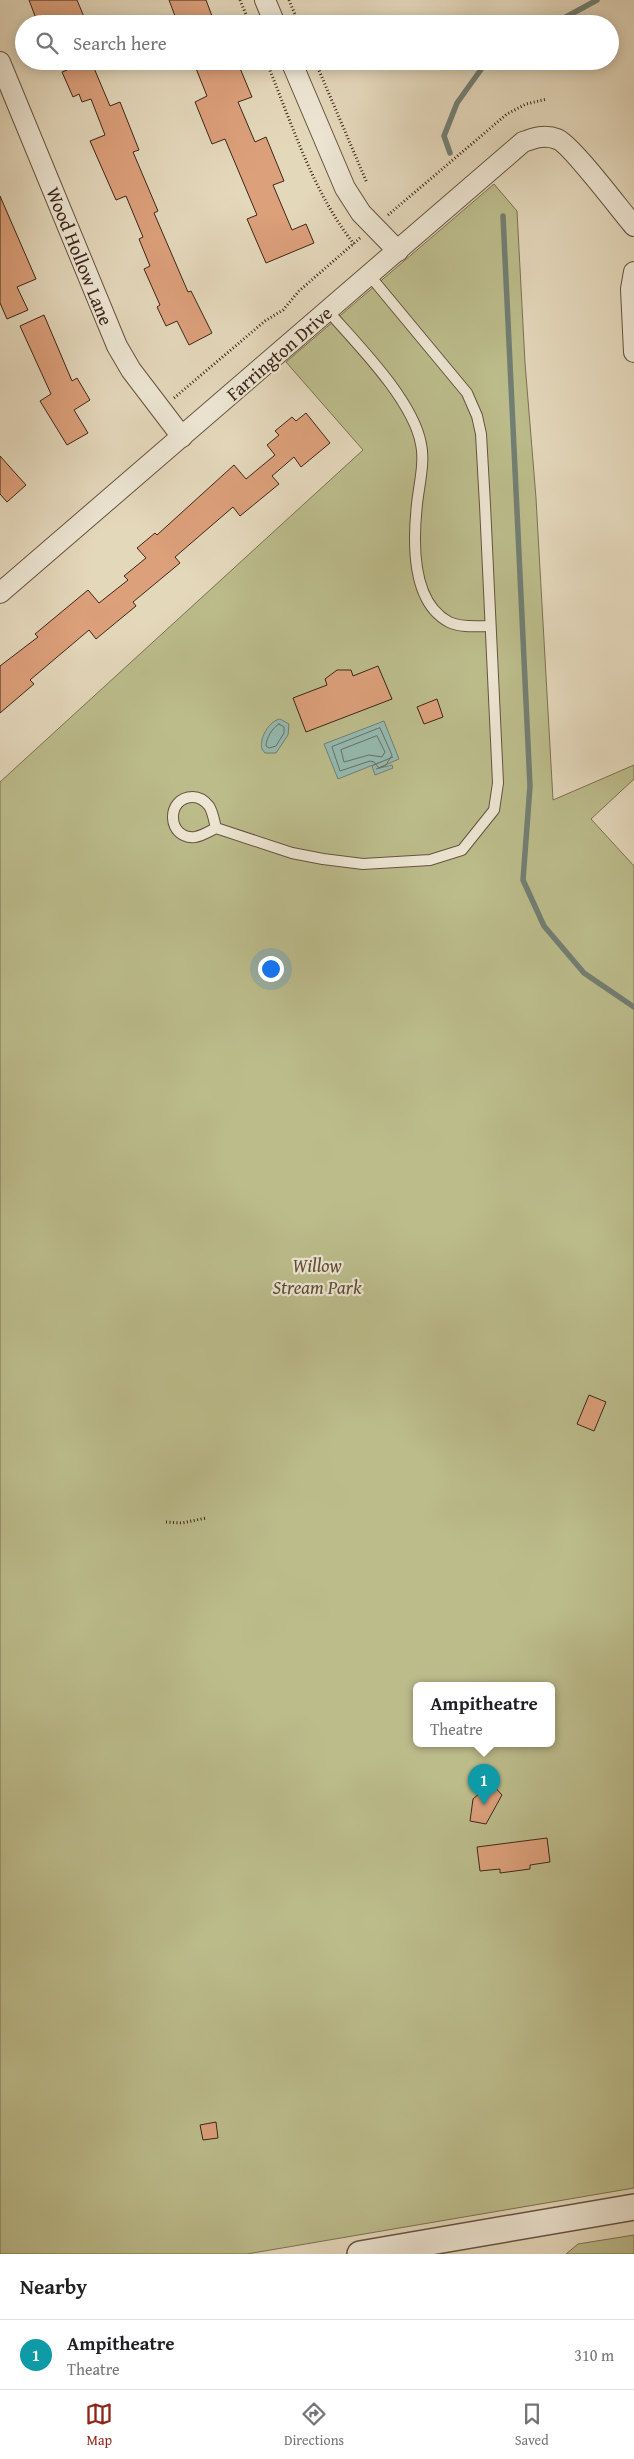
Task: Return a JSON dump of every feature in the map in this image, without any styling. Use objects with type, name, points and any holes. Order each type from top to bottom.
[{"type":"street","points":[[265,0],[272,15]]},
{"type":"street","name":"Wood Hollow Lane","points":[[0,62],[117,346],[131,370],[182,437]]},
{"type":"street","points":[[295,70],[345,188],[361,213],[381,217],[398,252]]},
{"type":"street","name":"Farrington Drive","points":[[2,588],[182,437],[523,142],[536,137],[549,136],[566,144],[634,226]]},
{"type":"street","points":[[634,272],[631,289],[634,352]]},
{"type":"street","points":[[360,2254],[634,2207]]},
{"type":"lane","points":[[216,828],[209,805],[201,799],[190,797],[184,799],[174,809],[173,822],[176,829],[187,836],[201,835],[216,828],[292,853],[356,863],[430,860],[462,850],[494,810],[498,783],[482,446],[477,416],[467,393],[370,276]]},
{"type":"lane","points":[[328,311],[394,389],[411,420],[421,444],[415,537],[418,572],[426,595],[437,613],[450,623],[490,626]]},
{"type":"path","points":[[240,0],[246,15]]},
{"type":"path","points":[[289,0],[295,15]]},
{"type":"path","points":[[270,70],[324,201],[354,244]]},
{"type":"path","points":[[319,70],[368,186]]},
{"type":"path","points":[[161,409],[265,321],[283,310],[299,291],[354,244],[381,217],[508,114],[526,104],[547,99]]},
{"type":"path","points":[[166,1522],[182,1523],[206,1518]]},
{"type":"green space","name":"Willow Stream Park","points":[[494,184],[517,211],[553,800],[634,765],[634,779],[591,819],[634,866],[634,2188],[247,2254],[0,2254],[0,782],[363,450],[286,362]]},
{"type":"green space","points":[[634,2235],[634,2254],[566,2254],[578,2244]]},
{"type":"water","points":[[280,719],[289,724],[288,735],[276,753],[265,753],[261,745],[263,735],[272,723]]},
{"type":"water","points":[[384,721],[399,759],[376,769],[392,765],[393,768],[375,775],[372,766],[393,757],[338,779],[324,744]]},
{"type":"building","points":[[29,0],[77,0],[83,15],[35,15]]},
{"type":"building","points":[[169,0],[206,0],[212,15],[175,15]]},
{"type":"building","points":[[67,70],[95,70],[110,106],[120,102],[139,150],[133,152],[158,211],[154,213],[188,292],[191,291],[212,333],[189,345],[177,321],[166,326],[157,307],[160,305],[144,269],[150,266],[139,239],[143,237],[126,196],[116,200],[90,141],[105,135],[91,99],[82,102],[79,94],[73,97],[62,72]]},
{"type":"building","points":[[197,70],[241,70],[252,97],[238,102],[255,142],[266,137],[284,181],[273,185],[292,230],[306,224],[314,243],[266,263],[247,219],[257,215],[225,139],[212,144],[195,102],[207,96]]},
{"type":"building","points":[[0,196],[36,279],[17,287],[28,310],[7,319],[0,303]]},
{"type":"building","points":[[44,315],[72,381],[77,378],[90,400],[74,410],[88,433],[67,445],[40,401],[51,394],[20,326]]},
{"type":"building","points":[[306,413],[330,443],[301,467],[294,457],[272,476],[279,484],[240,516],[233,507],[175,557],[180,563],[133,602],[136,606],[96,639],[89,630],[30,680],[34,684],[0,713],[0,666],[38,637],[35,634],[88,590],[99,603],[128,580],[124,576],[146,558],[137,548],[155,533],[157,535],[234,465],[246,479],[275,455],[267,445],[279,435],[275,431],[292,417],[296,421]]},
{"type":"building","points":[[0,456],[26,485],[7,502],[0,494]]},
{"type":"building","points":[[378,666],[392,699],[306,732],[293,698],[327,685],[325,679],[337,670],[351,670],[353,676]]},
{"type":"building","points":[[437,699],[443,717],[424,724],[417,707]]},
{"type":"building","points":[[589,1395],[606,1402],[594,1431],[577,1424]]},
{"type":"building","points":[[491,1783],[502,1795],[486,1824],[470,1821],[473,1799]]},
{"type":"building","points":[[547,1838],[550,1862],[530,1865],[530,1869],[500,1873],[500,1869],[480,1871],[477,1847]]},
{"type":"building","points":[[216,2122],[218,2138],[203,2140],[200,2125]]},
{"type":"waterway","points":[[570,15],[597,0]]},
{"type":"waterway","points":[[450,153],[444,136],[457,103],[481,70]]},
{"type":"waterway","points":[[503,216],[530,786],[523,880],[544,926],[584,973],[634,1007]]},
{"type":"place","name":"Ampitheatre","points":[[484,1805]]}]
